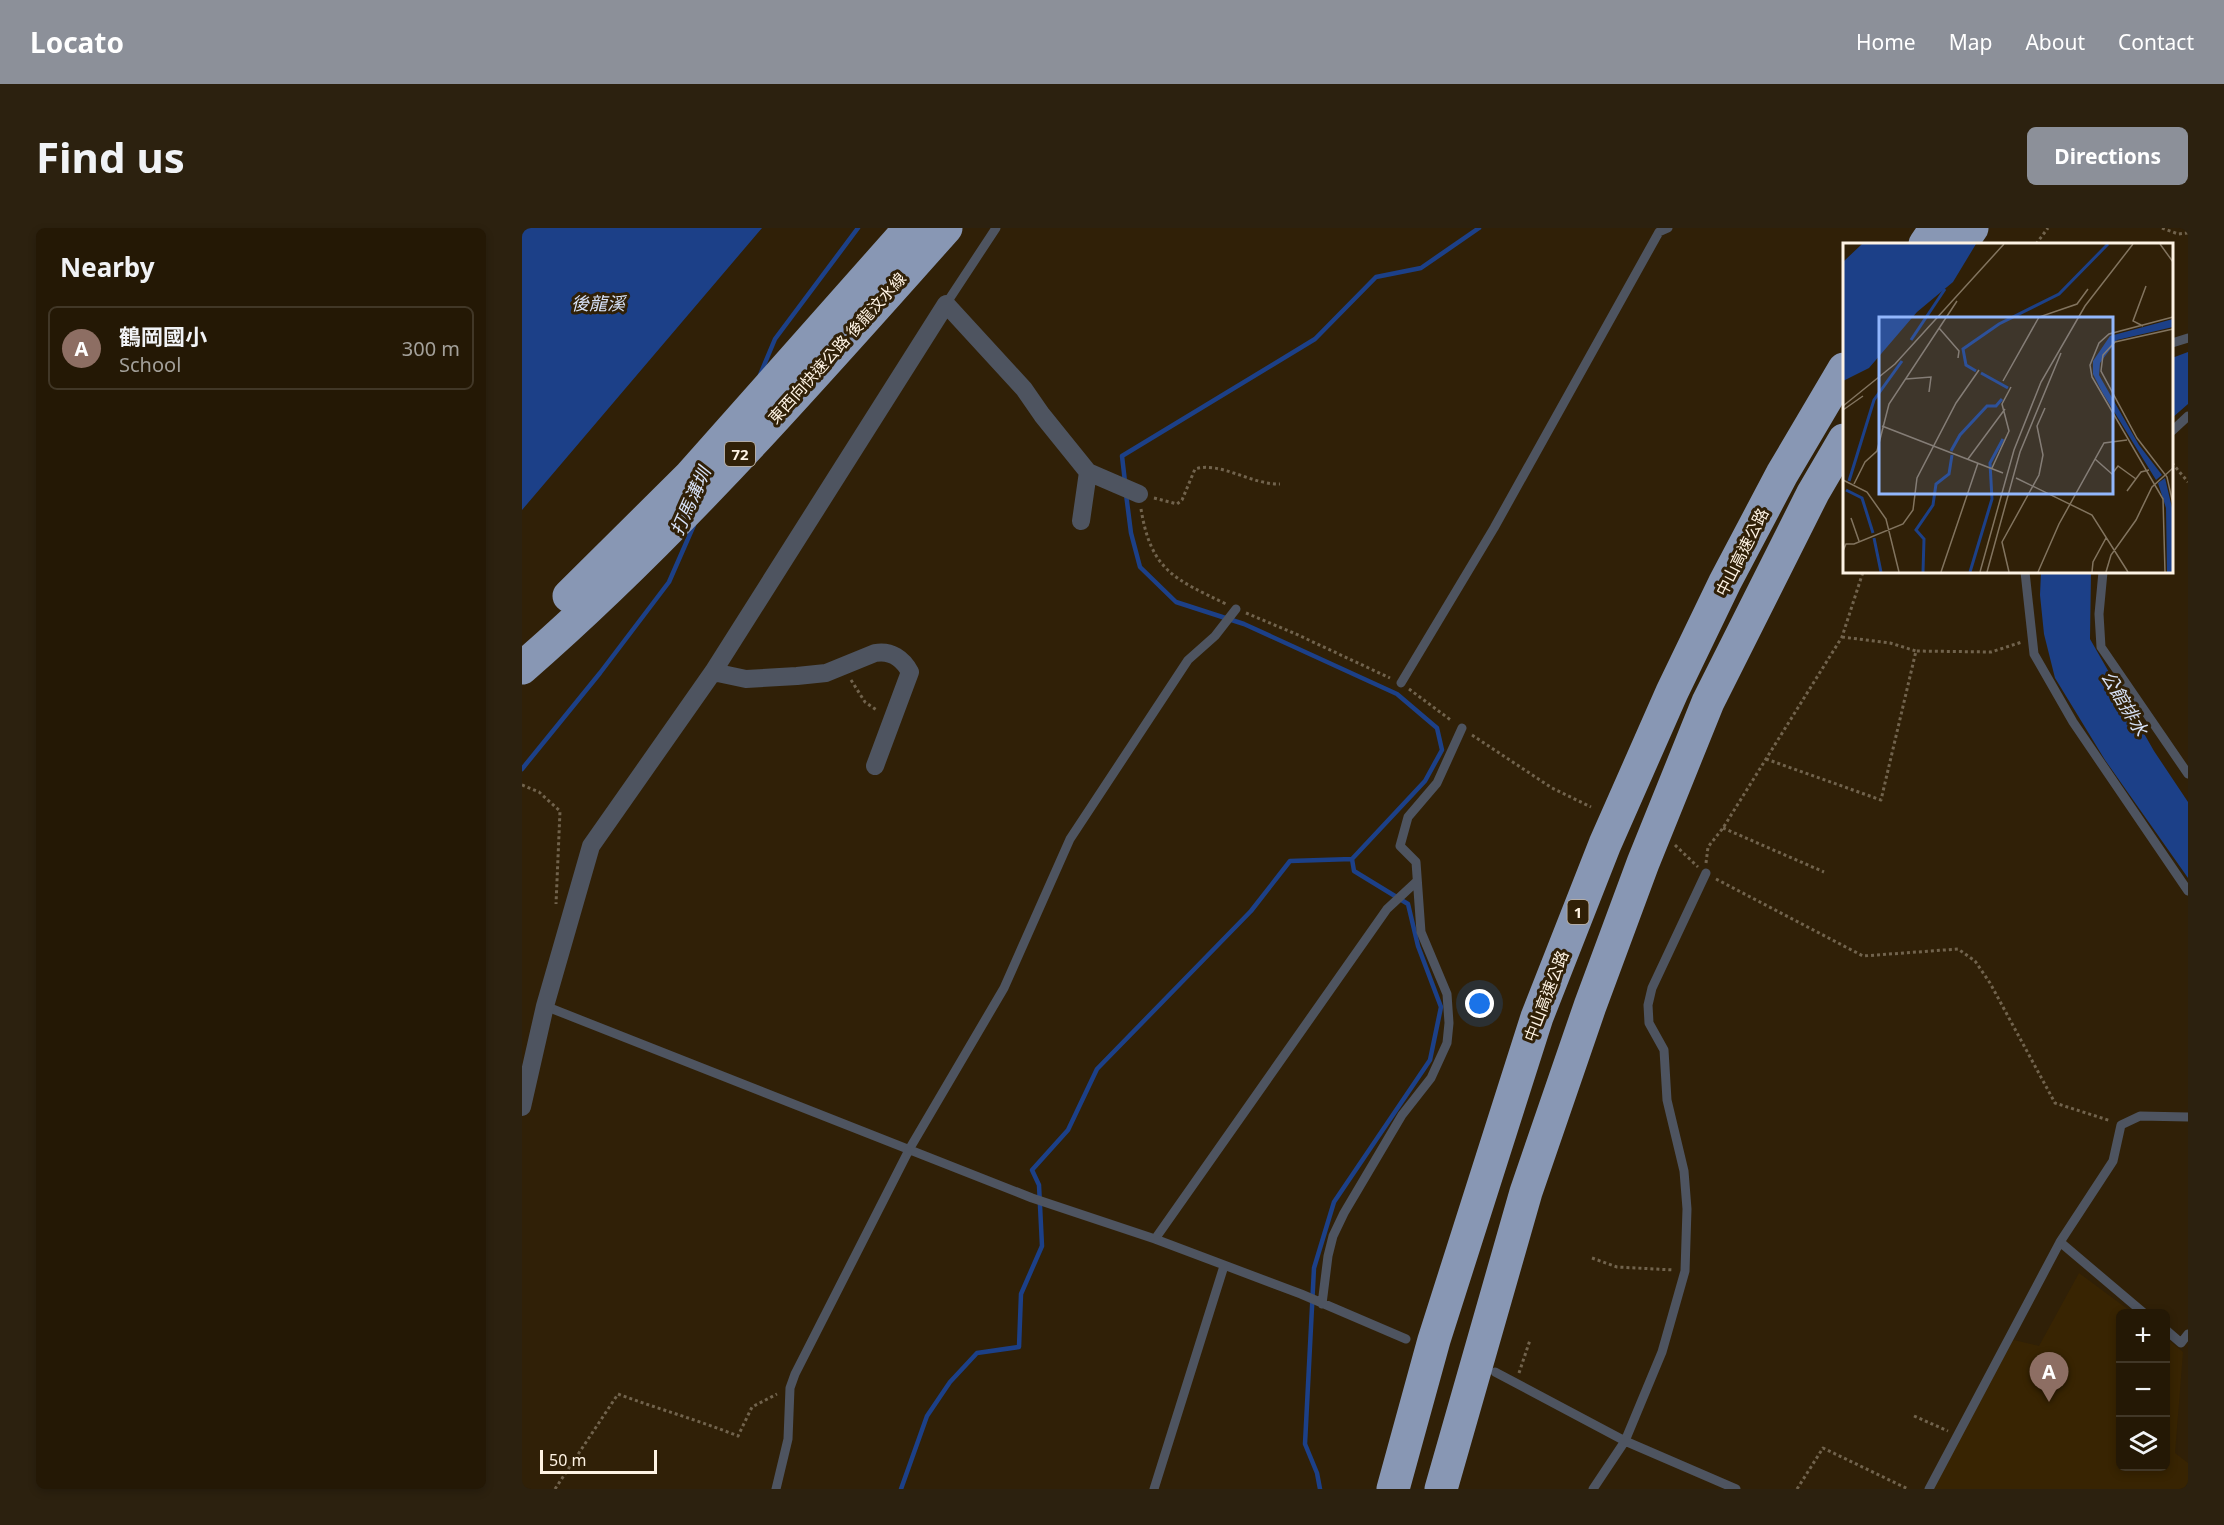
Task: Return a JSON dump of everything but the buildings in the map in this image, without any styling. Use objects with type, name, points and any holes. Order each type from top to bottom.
[{"type":"highway","name":"東西向快速公路 後龍汶水線","points":[[522,642],[690,476],[910,228]]},
{"type":"highway","name":"東西向快速公路 後龍汶水線","points":[[522,668],[634,565],[705,493],[945,228]]},
{"type":"highway","points":[[1926,243],[1936,228]]},
{"type":"highway","points":[[1962,243],[1972,228]]},
{"type":"highway","name":"中山高速公路","points":[[1393,1489],[1434,1340],[1537,1017],[1605,844],[1672,692],[1725,582],[1782,474],[1843,372]]},
{"type":"highway","points":[[1441,1489],[1526,1192],[1590,1006],[1643,863],[1708,702],[1813,493],[1843,443]]},
{"type":"street","points":[[522,1107],[545,1005],[591,846],[713,672],[945,304],[1024,389],[1088,472],[1139,494]]},
{"type":"street","points":[[1081,522],[1088,472]]},
{"type":"street","points":[[713,672],[746,679],[826,673],[883,651],[894,654],[910,672],[875,766]]},
{"type":"lane","points":[[945,304],[996,228]]},
{"type":"lane","points":[[1401,683],[1494,528],[1659,232],[1668,228]]},
{"type":"lane","points":[[2173,343],[2188,338]]},
{"type":"lane","points":[[2173,430],[2188,416]]},
{"type":"lane","points":[[2025,573],[2034,654],[2073,722],[2188,891]]},
{"type":"lane","points":[[2103,573],[2099,614],[2101,647],[2188,774]]},
{"type":"lane","points":[[776,1489],[788,1439],[790,1388],[910,1149],[1004,988],[1070,839],[1188,660],[1215,636],[1236,609]]},
{"type":"lane","points":[[1322,1304],[1328,1256],[1333,1236],[1344,1213],[1402,1116],[1431,1077],[1447,1043],[1449,1023],[1447,994],[1421,932],[1416,861],[1400,846],[1408,817],[1437,783],[1462,728]]},
{"type":"lane","points":[[1593,1489],[1625,1442],[1662,1352],[1685,1271],[1688,1209],[1684,1171],[1667,1100],[1664,1050],[1649,1023],[1648,1005],[1652,988],[1706,873]]},
{"type":"lane","points":[[1155,1239],[1387,909],[1416,882]]},
{"type":"lane","points":[[545,1005],[1032,1198],[1155,1239],[1307,1297],[1406,1339]]},
{"type":"lane","points":[[1929,1489],[2060,1242],[2113,1161],[2121,1125],[2140,1116],[2188,1117]]},
{"type":"lane","points":[[2060,1242],[2139,1309]]},
{"type":"lane","points":[[1154,1489],[1224,1266]]},
{"type":"lane","points":[[2170,1333],[2181,1343],[2188,1334]]},
{"type":"lane","points":[[1495,1372],[1625,1442],[1736,1489]]},
{"type":"path","points":[[2037,243],[2048,228]]},
{"type":"path","points":[[2162,228],[2178,234],[2188,233]]},
{"type":"path","points":[[2173,464],[2188,482]]},
{"type":"path","points":[[1280,484],[1267,484],[1206,465],[1195,469],[1182,500],[1177,504],[1139,494],[1144,530],[1158,561],[1178,580],[1236,609],[1401,683],[1462,728],[1552,788],[1591,807]]},
{"type":"path","points":[[1706,873],[1708,847],[1723,828],[1842,637],[1863,573]]},
{"type":"path","points":[[1842,637],[1890,643],[1916,651],[1991,652],[2031,639]]},
{"type":"path","points":[[1766,759],[1881,800],[1916,651]]},
{"type":"path","points":[[842,666],[865,702],[891,722]]},
{"type":"path","points":[[522,785],[539,792],[560,811],[556,912]]},
{"type":"path","points":[[1723,828],[1824,872]]},
{"type":"path","points":[[1673,843],[1706,873],[1863,956],[1958,949],[1975,961],[1990,983],[2055,1103],[2121,1125]]},
{"type":"path","points":[[1592,1258],[1617,1266],[1685,1271]]},
{"type":"path","points":[[1516,1383],[1530,1340]]},
{"type":"path","points":[[555,1489],[618,1394],[738,1436],[752,1407],[790,1388]]},
{"type":"path","points":[[1914,1416],[1957,1436]]},
{"type":"path","points":[[1797,1489],[1823,1449],[1908,1489]]},
{"type":"shaded area","points":[[2079,1273],[2128,1309],[2116,1309],[2116,1471],[2170,1471],[2170,1341],[2183,1352],[2175,1453],[2188,1463],[2188,1489],[1933,1489],[2010,1339],[2039,1346]]},
{"type":"water","name":"後龍溪","points":[[522,228],[762,228],[522,510]]},
{"type":"water","points":[[2188,352],[2188,404],[2173,417],[2173,358]]},
{"type":"water","name":"公館排水","points":[[2041,573],[2091,573],[2090,639],[2154,751],[2188,802],[2188,878],[2105,760],[2055,678],[2044,634],[2040,595]]},
{"type":"waterway","name":"打馬溝圳","points":[[760,375],[775,339],[858,228]]},
{"type":"waterway","points":[[1125,482],[1122,456],[1315,339],[1376,277],[1421,268],[1479,228]]},
{"type":"waterway","points":[[901,1489],[927,1416],[950,1382],[977,1353],[1019,1347],[1021,1294],[1042,1246],[1039,1185],[1032,1170],[1068,1130],[1097,1069],[1251,911],[1290,861],[1352,859],[1425,781],[1442,750],[1437,728],[1397,694],[1244,624],[1176,602],[1140,567],[1131,533],[1126,494]]},
{"type":"waterway","name":"打馬溝圳","points":[[522,769],[600,673],[669,582],[694,525]]},
{"type":"waterway","points":[[1320,1489],[1317,1473],[1305,1444],[1314,1268],[1334,1202],[1430,1060],[1441,1007],[1418,946],[1408,904],[1354,871],[1352,859]]},
{"type":"place","name":"鶴岡國小","points":[[2049,1402]]}]
